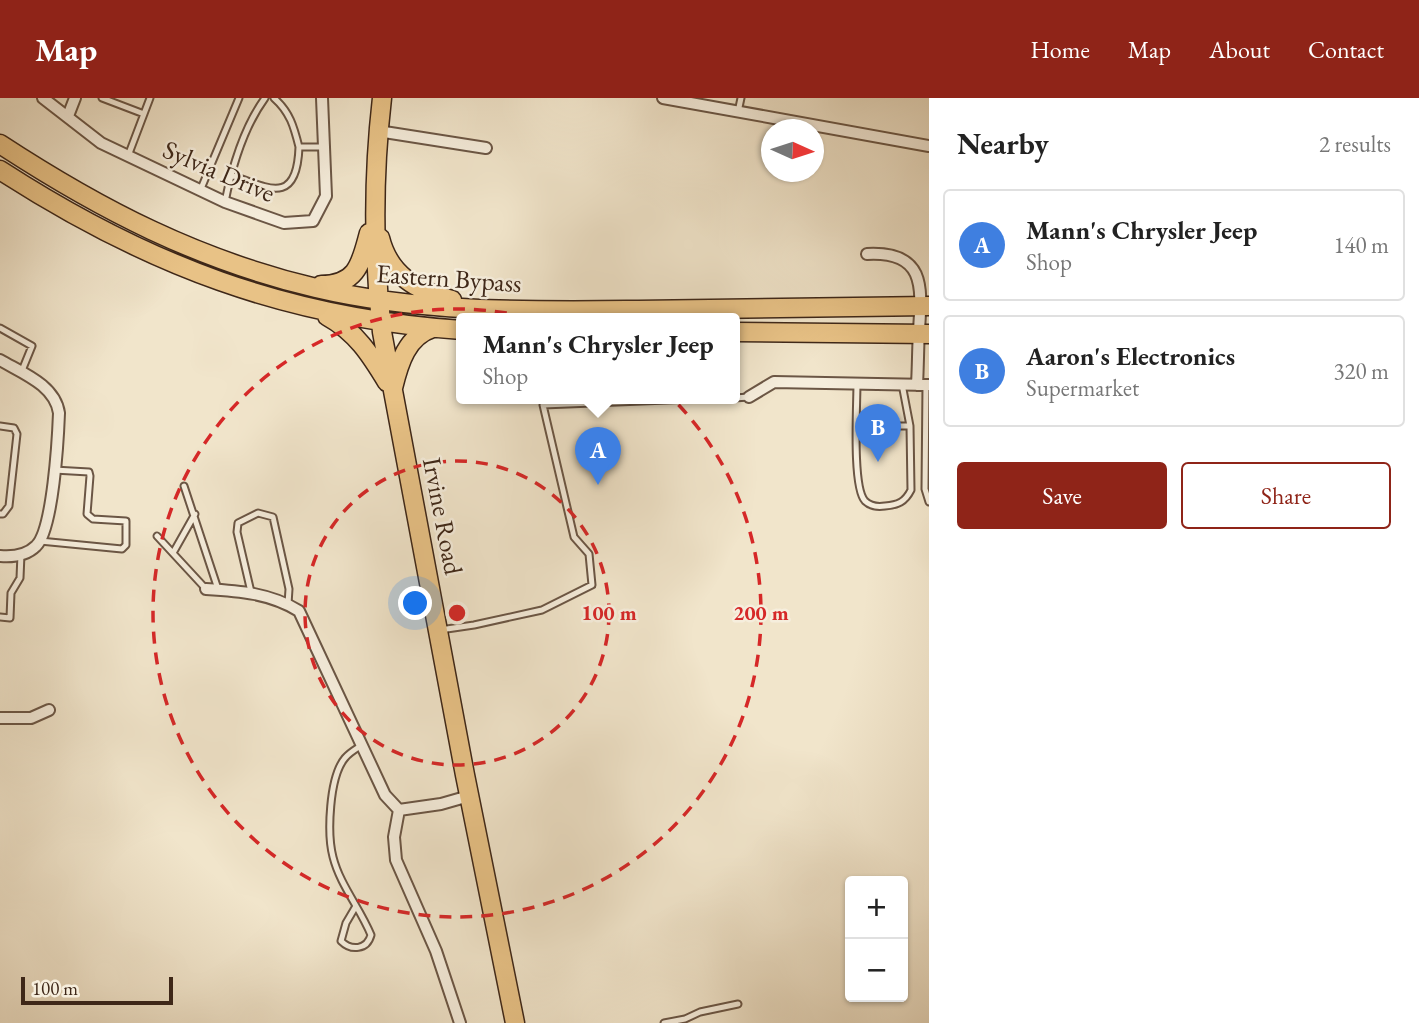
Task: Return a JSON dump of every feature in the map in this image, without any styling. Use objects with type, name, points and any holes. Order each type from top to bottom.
[{"type":"main road","name":"Irvine Road","points":[[382,98],[374,212],[381,321],[469,796],[515,1023]]},
{"type":"main road","name":"Eastern Bypass","points":[[0,144],[90,201],[155,233],[220,260],[304,285],[379,300],[493,310],[925,306]]},
{"type":"main road","name":"Eastern Bypass","points":[[0,170],[79,219],[154,256],[227,284],[308,307],[381,321],[456,330]]},
{"type":"main road","points":[[304,285],[340,283],[356,271],[361,263],[374,212]]},
{"type":"main road","points":[[374,212],[385,254],[398,274],[431,294],[493,310]]},
{"type":"main road","points":[[308,307],[342,325],[354,335],[365,347],[393,391]]},
{"type":"main road","points":[[393,391],[407,346],[414,337],[434,328]]},
{"type":"main road","points":[[740,332],[924,334]]},
{"type":"street","name":"Sylvia Drive","points":[[43,98],[101,143],[225,202],[284,223],[313,221],[326,196],[322,98]]},
{"type":"street","points":[[68,116],[75,98]]},
{"type":"street","points":[[663,98],[929,146]]},
{"type":"street","points":[[379,131],[486,148]]},
{"type":"street","points":[[749,397],[774,382],[924,385],[925,306],[921,286],[912,266],[904,260],[892,255],[867,254]]},
{"type":"street","points":[[0,360],[46,388],[58,403],[59,424],[46,528],[36,547],[21,554],[0,556]]},
{"type":"street","points":[[212,589],[251,592],[288,604],[299,611],[385,795],[399,810]]},
{"type":"street","points":[[0,718],[31,719],[49,710]]},
{"type":"street","points":[[399,810],[441,804],[469,796]]},
{"type":"street","points":[[399,810],[394,837],[396,860],[436,951],[460,1023]]},
{"type":"lane","points":[[102,98],[144,114]]},
{"type":"lane","points":[[128,156],[150,98]]},
{"type":"lane","points":[[200,191],[239,98]]},
{"type":"lane","points":[[231,175],[272,190],[292,182],[297,172],[299,147],[293,124],[285,108],[274,98]]},
{"type":"lane","points":[[738,111],[741,98]]},
{"type":"lane","points":[[225,202],[231,175],[256,112],[265,99]]},
{"type":"lane","points":[[299,147],[324,146]]},
{"type":"lane","points":[[0,327],[32,346],[21,373]]},
{"type":"lane","points":[[857,383],[857,464],[861,495],[867,503],[876,507],[897,505],[906,499],[911,490],[910,426],[901,384]]},
{"type":"lane","points":[[924,385],[927,414],[925,489],[929,502]]},
{"type":"lane","points":[[740,397],[749,397]]},
{"type":"lane","points":[[440,630],[542,610],[592,585],[589,554],[574,537],[543,405],[568,404]]},
{"type":"lane","points":[[0,426],[14,428],[18,434],[9,506],[0,514]]},
{"type":"lane","points":[[857,426],[910,426]]},
{"type":"lane","points":[[40,541],[122,549],[126,545],[126,521],[93,519],[87,514],[89,472],[53,470]]},
{"type":"lane","points":[[184,486],[195,514],[212,589]]},
{"type":"lane","points":[[251,592],[237,532],[238,523],[258,513],[273,517],[289,589],[288,604]]},
{"type":"lane","points":[[173,553],[195,514]]},
{"type":"lane","points":[[157,536],[212,589]]},
{"type":"lane","points":[[0,618],[10,618],[11,593],[20,578],[21,554]]},
{"type":"lane","points":[[356,906],[346,923],[341,941],[356,948],[365,944],[371,935],[333,858],[329,829],[336,776],[344,759],[362,745]]},
{"type":"lane","points":[[664,1023],[738,1004]]},
{"type":"place","name":"Aaron's Electronics","points":[[878,462]]},
{"type":"place","name":"Mann's Chrysler Jeep","points":[[598,485]]}]
